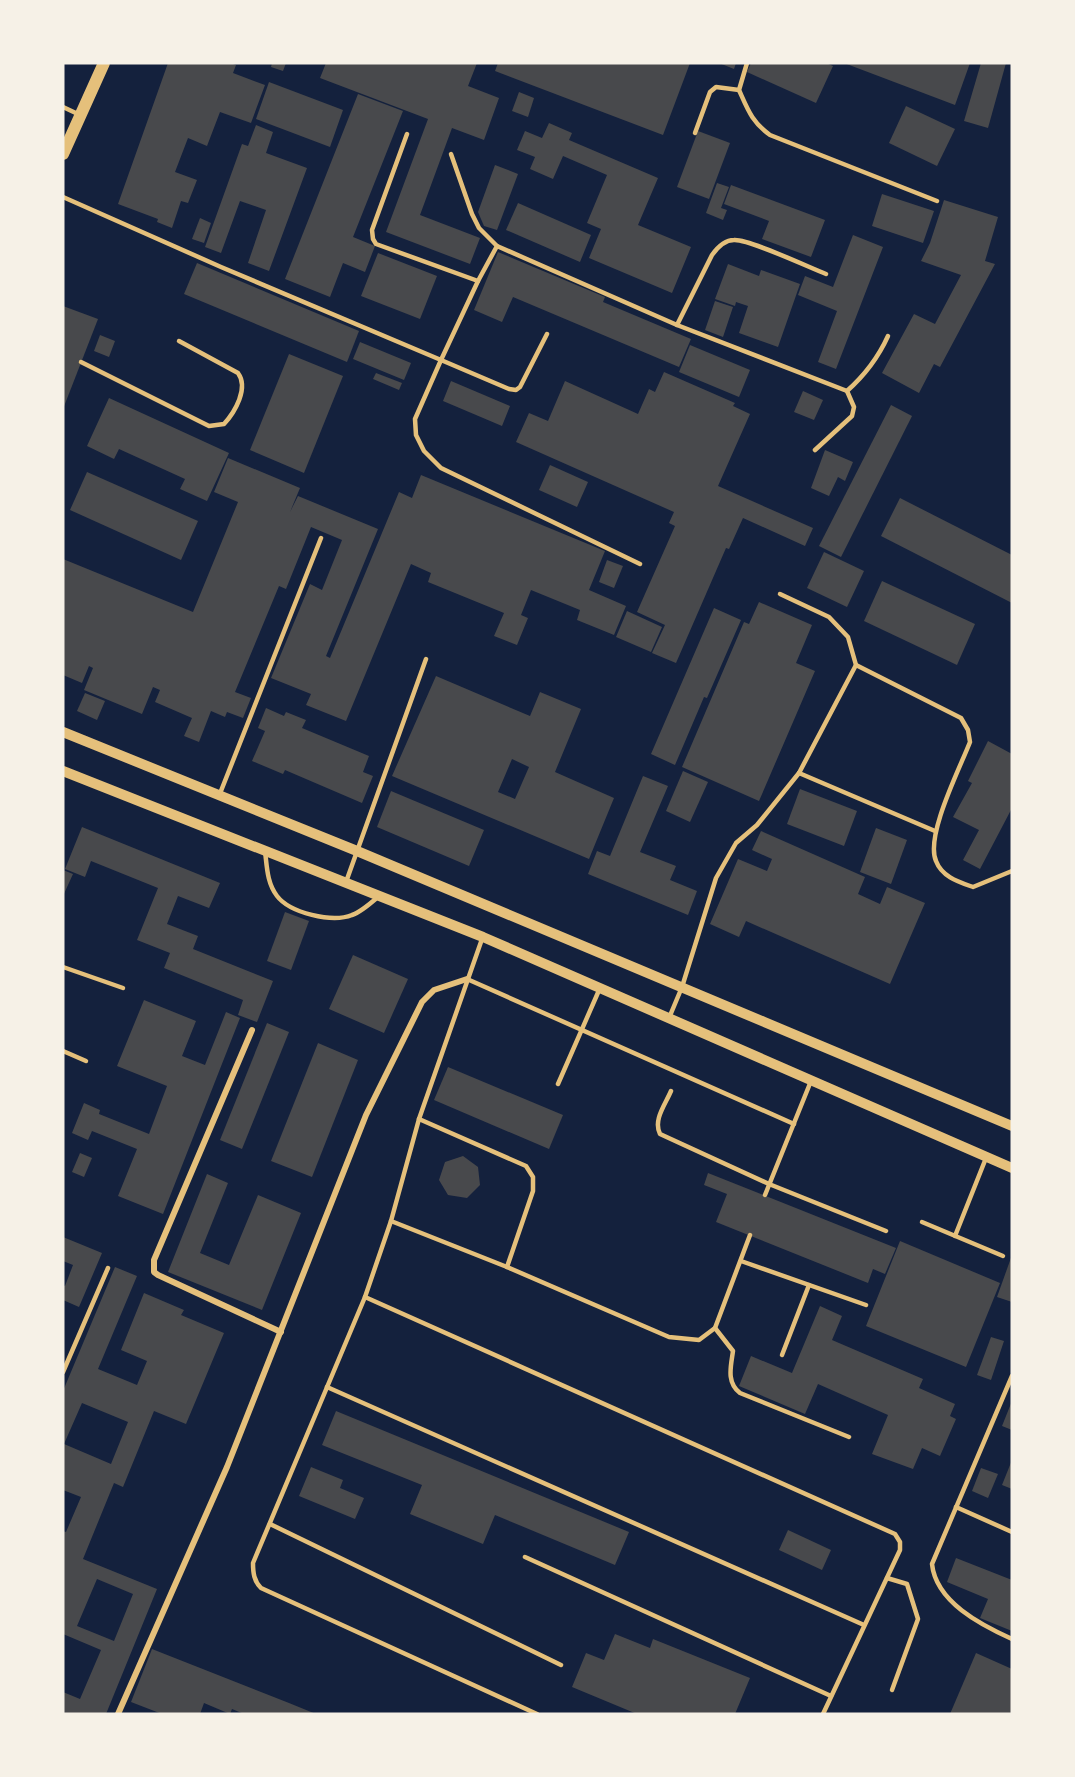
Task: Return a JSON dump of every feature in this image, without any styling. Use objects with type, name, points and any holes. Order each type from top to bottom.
[{"type":"main road","points":[[63,154],[104,63]]},
{"type":"street","points":[[63,732],[357,851],[1012,1126]]},
{"type":"street","points":[[63,771],[483,938],[1012,1168]]},
{"type":"street","points":[[118,1714],[227,1467],[366,1115],[422,1002],[434,990],[467,979]]},
{"type":"street","points":[[252,1029],[153,1267],[154,1272],[158,1275],[281,1332]]},
{"type":"lane","points":[[747,63],[739,90],[758,127],[771,135],[938,201]]},
{"type":"lane","points":[[695,133],[710,92],[717,87],[739,90]]},
{"type":"lane","points":[[63,107],[80,115]]},
{"type":"lane","points":[[407,134],[372,230],[372,239],[376,244],[478,281]]},
{"type":"lane","points":[[451,154],[479,228],[497,246],[677,325],[847,391],[854,407],[852,416],[815,450]]},
{"type":"lane","points":[[63,197],[221,267],[509,389],[516,390],[520,387],[548,334]]},
{"type":"lane","points":[[677,325],[712,255],[719,246],[733,240],[749,243],[826,274]]},
{"type":"lane","points":[[497,246],[478,281],[415,419],[416,435],[424,451],[441,468],[640,564]]},
{"type":"lane","points":[[847,391],[863,377],[888,336]]},
{"type":"lane","points":[[81,362],[209,426],[224,424],[243,389],[242,377],[179,341]]},
{"type":"lane","points":[[219,796],[321,538]]},
{"type":"lane","points":[[669,1018],[682,987],[716,878],[736,843],[757,825],[799,773],[856,665],[848,637],[829,617],[780,594]]},
{"type":"lane","points":[[345,883],[426,659]]},
{"type":"lane","points":[[856,665],[961,718],[968,730],[970,742],[935,831],[936,861],[952,880],[973,887],[1012,871]]},
{"type":"lane","points":[[799,773],[935,831]]},
{"type":"lane","points":[[265,851],[268,881],[278,898],[301,911],[336,920],[353,915],[379,896]]},
{"type":"lane","points":[[483,938],[419,1119],[392,1221],[365,1297],[253,1563],[254,1576],[261,1588],[537,1714]]},
{"type":"lane","points":[[63,967],[123,987]]},
{"type":"lane","points":[[467,979],[794,1124]]},
{"type":"lane","points":[[558,1084],[600,988]]},
{"type":"lane","points":[[63,1051],[86,1061]]},
{"type":"lane","points":[[765,1195],[811,1080]]},
{"type":"lane","points":[[671,1091],[657,1121],[660,1134],[769,1184],[886,1230]]},
{"type":"lane","points":[[419,1119],[526,1166],[533,1177],[532,1191],[507,1267]]},
{"type":"lane","points":[[955,1236],[987,1157]]},
{"type":"lane","points":[[392,1221],[669,1336],[699,1341],[715,1329],[750,1235]]},
{"type":"lane","points":[[922,1222],[1003,1256]]},
{"type":"lane","points":[[741,1261],[866,1305]]},
{"type":"lane","points":[[63,1372],[108,1268]]},
{"type":"lane","points":[[782,1355],[809,1285]]},
{"type":"lane","points":[[365,1297],[896,1534],[901,1546],[823,1714]]},
{"type":"lane","points":[[715,1329],[733,1351],[730,1371],[734,1389],[849,1437]]},
{"type":"lane","points":[[1012,1376],[932,1564],[939,1589],[948,1598],[984,1627],[1012,1639]]},
{"type":"lane","points":[[327,1387],[864,1625]]},
{"type":"lane","points":[[956,1507],[1012,1532]]},
{"type":"lane","points":[[270,1524],[561,1665]]},
{"type":"lane","points":[[525,1557],[831,1696]]},
{"type":"lane","points":[[887,1578],[907,1584],[918,1619],[892,1690]]},
{"type":"building","points":[[168,63],[230,63],[236,65],[233,73],[265,85],[251,123],[220,112],[207,146],[188,138],[175,172],[197,180],[188,203],[181,201],[172,228],[157,222],[158,219],[118,204]]},
{"type":"building","points":[[272,63],[286,63],[283,71],[271,67]]},
{"type":"building","points":[[326,63],[477,63],[468,86],[499,98],[484,140],[452,128],[420,215],[480,238],[470,264],[386,232],[428,119],[320,78]]},
{"type":"building","points":[[498,63],[690,63],[663,135],[495,71]]},
{"type":"building","points":[[719,63],[736,63],[734,69]]},
{"type":"building","points":[[751,63],[826,63],[833,66],[816,103],[747,72]]},
{"type":"building","points":[[844,63],[970,63],[955,105]]},
{"type":"building","points":[[981,63],[1006,63],[988,128],[964,121]]},
{"type":"building","points":[[269,82],[343,110],[330,147],[256,119]]},
{"type":"building","points":[[519,92],[534,98],[528,117],[512,111]]},
{"type":"building","points":[[358,94],[403,111],[353,237],[375,246],[365,272],[343,263],[330,297],[285,279]]},
{"type":"building","points":[[906,106],[955,129],[937,166],[889,143]]},
{"type":"building","points":[[549,123],[572,133],[569,140],[658,178],[638,225],[691,247],[672,293],[589,258],[601,229],[587,223],[607,175],[563,156],[553,179],[530,169],[535,157],[517,150],[525,131],[542,138]]},
{"type":"building","points":[[256,125],[273,132],[266,153],[307,168],[269,271],[248,263],[266,210],[240,201],[221,253],[205,247],[242,144],[248,146]]},
{"type":"building","points":[[698,131],[730,143],[709,199],[677,187]]},
{"type":"building","points":[[495,165],[518,174],[497,230],[484,226],[478,212]]},
{"type":"building","points":[[717,183],[729,187],[721,208],[727,210],[723,220],[706,213]]},
{"type":"building","points":[[731,185],[825,220],[811,257],[762,239],[769,221],[724,204]]},
{"type":"building","points":[[882,194],[934,211],[923,243],[872,226]]},
{"type":"building","points":[[944,200],[998,217],[985,261],[995,264],[940,367],[934,364],[919,393],[882,373],[914,314],[935,324],[961,275],[921,261],[930,243]]},
{"type":"building","points":[[518,203],[591,235],[580,262],[506,230]]},
{"type":"building","points":[[200,218],[211,223],[204,243],[192,239]]},
{"type":"building","points":[[853,235],[883,247],[836,369],[818,362],[837,311],[798,295],[805,276],[833,287]]},
{"type":"building","points":[[498,252],[605,297],[603,302],[691,339],[679,367],[513,297],[502,322],[474,310]]},
{"type":"building","points":[[378,253],[437,276],[420,319],[361,296]]},
{"type":"building","points":[[197,263],[359,331],[347,362],[184,294]]},
{"type":"building","points":[[728,264],[759,276],[761,270],[800,284],[778,347],[739,333],[748,306],[736,302],[735,306],[715,299]]},
{"type":"building","points":[[715,301],[733,307],[723,337],[705,330]]},
{"type":"building","points":[[63,306],[98,319],[63,409]]},
{"type":"building","points":[[100,335],[115,341],[109,357],[94,351]]},
{"type":"building","points":[[360,342],[411,363],[404,380],[353,359]]},
{"type":"building","points":[[690,345],[750,370],[739,397],[679,372]]},
{"type":"building","points":[[289,354],[343,376],[304,473],[250,450]]},
{"type":"building","points":[[664,372],[735,403],[733,406],[750,414],[718,486],[813,528],[805,546],[743,518],[729,549],[726,548],[676,663],[652,653],[665,625],[637,612],[675,526],[669,523],[674,512],[516,442],[529,413],[548,421],[565,381],[638,414],[649,389],[655,392]]},
{"type":"building","points":[[376,373],[402,383],[399,390],[373,379]]},
{"type":"building","points":[[451,381],[510,406],[502,426],[443,401]]},
{"type":"building","points":[[803,391],[823,400],[814,420],[794,412]]},
{"type":"building","points":[[109,398],[229,453],[207,501],[180,489],[185,479],[119,449],[114,459],[87,446]]},
{"type":"building","points":[[891,405],[912,416],[841,557],[819,546]]},
{"type":"building","points":[[825,450],[853,462],[845,481],[838,477],[829,496],[811,488]]},
{"type":"building","points":[[228,458],[300,488],[290,512],[298,496],[378,529],[326,656],[330,658],[399,492],[412,498],[421,475],[605,551],[589,590],[626,606],[614,635],[577,620],[580,610],[531,590],[521,615],[528,618],[517,645],[494,636],[504,613],[428,582],[431,573],[411,564],[346,721],[306,705],[311,694],[271,678],[310,584],[322,590],[342,540],[311,527],[286,589],[279,586],[235,692],[251,698],[243,718],[227,712],[225,717],[211,711],[199,742],[184,736],[192,718],[155,702],[160,690],[153,687],[142,714],[84,690],[93,668],[89,666],[82,683],[63,675],[63,559],[193,612],[238,502],[214,492]]},
{"type":"building","points":[[550,465],[588,482],[577,507],[539,490]]},
{"type":"building","points":[[87,472],[198,521],[181,560],[70,510]]},
{"type":"building","points":[[900,498],[1012,555],[1012,603],[881,536]]},
{"type":"building","points":[[824,552],[864,571],[847,607],[807,588]]},
{"type":"building","points":[[607,560],[623,566],[614,588],[599,582]]},
{"type":"building","points":[[882,581],[975,624],[957,665],[864,621]]},
{"type":"building","points":[[759,602],[812,625],[796,663],[815,671],[759,801],[682,767],[744,622],[749,624]]},
{"type":"building","points":[[714,608],[741,620],[675,765],[651,754]]},
{"type":"building","points":[[627,611],[662,627],[651,652],[616,637]]},
{"type":"building","points":[[436,676],[530,716],[540,692],[581,709],[555,772],[614,798],[589,859],[392,776]],"holes":[[[512,759],[529,767],[515,799],[498,792]]]},
{"type":"building","points":[[85,693],[105,701],[97,720],[77,711]]},
{"type":"building","points":[[266,708],[284,716],[286,712],[306,720],[302,728],[369,756],[363,772],[373,776],[362,803],[285,770],[283,774],[252,761],[265,731],[258,728]]},
{"type":"building","points":[[988,741],[1012,754],[1012,808],[980,869],[963,860],[979,830],[953,817],[972,783],[968,781]]},
{"type":"building","points":[[683,771],[708,782],[690,822],[666,811]]},
{"type":"building","points":[[643,776],[668,786],[640,852],[676,866],[670,880],[697,891],[688,915],[588,874],[597,851],[610,856]]},
{"type":"building","points":[[800,789],[857,811],[844,846],[787,824]]},
{"type":"building","points":[[391,791],[484,830],[469,866],[377,827]]},
{"type":"building","points":[[82,827],[220,883],[209,908],[178,896],[167,924],[198,936],[193,949],[273,981],[257,1022],[238,1015],[243,1000],[164,968],[170,953],[137,940],[158,888],[91,861],[85,877],[65,869]]},
{"type":"building","points":[[876,828],[907,840],[891,884],[860,872]]},
{"type":"building","points":[[761,831],[865,877],[858,894],[880,904],[887,887],[925,903],[890,984],[746,921],[739,937],[710,924],[738,859],[767,871],[772,859],[752,850]]},
{"type":"building","points":[[63,870],[73,874],[63,896]]},
{"type":"building","points":[[285,912],[309,921],[291,970],[267,961]]},
{"type":"building","points":[[353,955],[408,979],[384,1033],[329,1009]]},
{"type":"building","points":[[144,1000],[196,1021],[182,1056],[205,1065],[226,1012],[240,1018],[163,1214],[118,1196],[137,1149],[92,1131],[88,1140],[72,1133],[84,1103],[100,1110],[99,1114],[149,1134],[167,1086],[117,1066]]},
{"type":"building","points":[[267,1023],[289,1032],[242,1149],[220,1140]]},
{"type":"building","points":[[318,1043],[358,1060],[312,1177],[271,1161]]},
{"type":"building","points":[[448,1067],[563,1115],[549,1149],[434,1100]]},
{"type":"building","points":[[80,1153],[92,1158],[84,1177],[72,1172]]},
{"type":"building","points":[[463,1156],[478,1167],[480,1185],[467,1198],[448,1195],[439,1180],[445,1162]]},
{"type":"building","points":[[708,1173],[896,1248],[885,1274],[873,1269],[868,1283],[716,1222],[727,1194],[704,1185]]},
{"type":"building","points":[[207,1174],[228,1183],[200,1253],[229,1265],[258,1195],[301,1213],[262,1310],[168,1272]]},
{"type":"building","points":[[63,1237],[102,1253],[79,1307],[63,1300],[63,1285],[65,1286],[73,1265],[63,1261]]},
{"type":"building","points":[[900,1241],[1000,1283],[966,1367],[866,1326]]},
{"type":"building","points":[[1012,1255],[1012,1302],[997,1297]]},
{"type":"building","points":[[115,1267],[137,1276],[98,1369],[137,1385],[147,1361],[121,1350],[144,1293],[184,1310],[181,1315],[224,1333],[186,1424],[154,1411],[123,1487],[114,1483],[83,1559],[157,1589],[106,1714],[63,1714],[63,1692],[80,1699],[101,1650],[63,1634],[63,1531],[66,1532],[81,1497],[63,1490],[63,1391]],"holes":[[[82,1403],[128,1422],[111,1464],[64,1444]],[[97,1579],[133,1594],[114,1641],[77,1626]]]},
{"type":"building","points":[[820,1306],[842,1316],[832,1340],[923,1379],[919,1388],[955,1404],[950,1416],[956,1419],[940,1456],[922,1448],[913,1469],[872,1454],[888,1415],[818,1384],[805,1414],[739,1386],[751,1356],[792,1373]]},
{"type":"building","points":[[991,1337],[1004,1341],[991,1380],[977,1375]]},
{"type":"building","points":[[1012,1401],[1012,1430],[1002,1426]]},
{"type":"building","points":[[336,1411],[629,1532],[615,1565],[495,1515],[483,1544],[410,1514],[422,1485],[322,1445]]},
{"type":"building","points":[[1012,1460],[1012,1489],[1002,1485]]},
{"type":"building","points":[[311,1467],[343,1480],[340,1488],[364,1498],[355,1519],[299,1496]]},
{"type":"building","points":[[981,1468],[998,1474],[988,1498],[972,1491]]},
{"type":"building","points":[[788,1530],[831,1550],[822,1570],[779,1550]]},
{"type":"building","points":[[956,1558],[1012,1580],[1012,1631],[980,1618],[988,1599],[947,1582]]},
{"type":"building","points":[[615,1634],[650,1648],[653,1639],[750,1678],[735,1714],[637,1714],[572,1687],[586,1653],[604,1660]]},
{"type":"building","points":[[152,1649],[316,1714],[244,1714],[232,1709],[230,1714],[204,1703],[200,1714],[162,1714],[131,1702]]},
{"type":"building","points":[[976,1653],[1012,1669],[1012,1714],[950,1714]]}]
